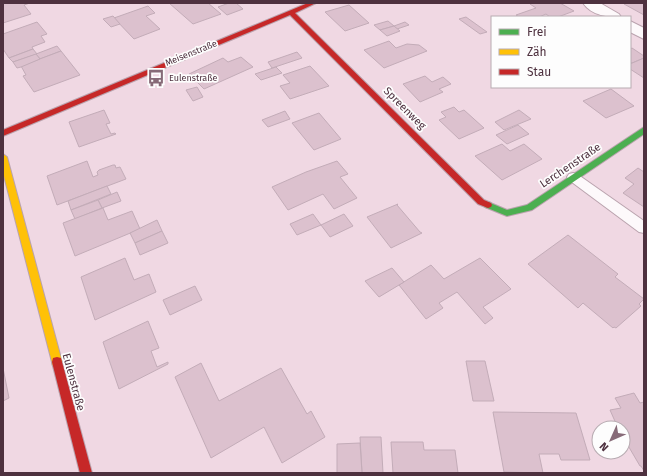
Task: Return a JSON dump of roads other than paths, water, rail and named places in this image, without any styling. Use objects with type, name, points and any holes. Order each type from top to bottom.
[{"type":"street","name":"Meisenstraße","points":[[3,133],[313,3]]},
{"type":"street","points":[[590,3],[612,16]]},
{"type":"street","name":"Spreenweg","points":[[291,12],[481,202],[507,213]]},
{"type":"street","points":[[631,27],[644,34]]},
{"type":"street","name":"Lerchenstraße","points":[[507,213],[529,208],[644,130]]},
{"type":"street","name":"Eulenstraße","points":[[3,157],[86,473]]},
{"type":"lane","points":[[573,177],[644,228]]},
{"type":"place","name":"Eulenstraße","points":[[156,78]]}]
